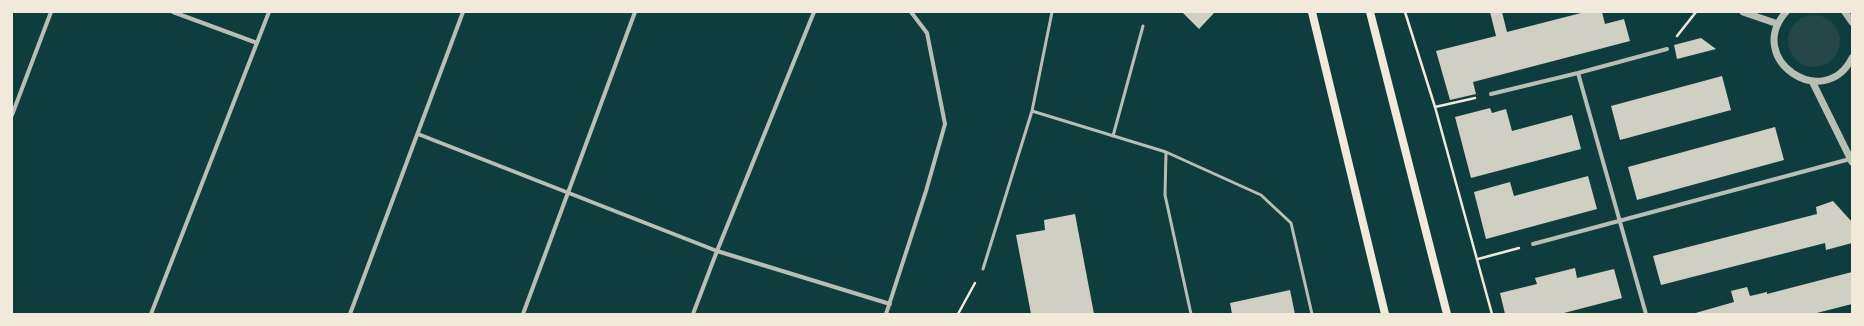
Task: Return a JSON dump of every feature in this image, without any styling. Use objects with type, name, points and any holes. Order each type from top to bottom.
[{"type":"main road","points":[[1312,12],[1384,314]]},
{"type":"main road","points":[[1370,12],[1447,314]]},
{"type":"street","points":[[12,115],[52,12]]},
{"type":"street","points":[[173,12],[257,43]]},
{"type":"street","points":[[151,314],[269,12]]},
{"type":"street","points":[[350,314],[463,12]]},
{"type":"street","points":[[523,314],[635,12]]},
{"type":"street","points":[[693,314],[716,251],[814,12]]},
{"type":"street","points":[[886,314],[945,124],[927,33],[911,12]]},
{"type":"street","points":[[1743,12],[1778,24]]},
{"type":"street","points":[[1786,12],[1778,24],[1775,33],[1775,46],[1778,58],[1789,71],[1796,76],[1812,81],[1821,81],[1837,75],[1844,70],[1852,58]]},
{"type":"street","points":[[1845,12],[1852,22]]},
{"type":"street","points":[[1491,94],[1578,73],[1667,49]]},
{"type":"street","points":[[1578,73],[1646,314]]},
{"type":"street","points":[[1532,244],[1851,160],[1812,81]]},
{"type":"street","points":[[418,134],[716,251],[890,304]]},
{"type":"lane","points":[[983,269],[1032,111],[1052,12]]},
{"type":"lane","points":[[1113,136],[1143,26]]},
{"type":"lane","points":[[1032,111],[1166,152],[1261,195],[1292,223],[1312,314]]},
{"type":"lane","points":[[1166,152],[1165,195],[1191,314]]},
{"type":"path","points":[[1406,12],[1435,107],[1492,314]]},
{"type":"path","points":[[1667,49],[1696,12]]},
{"type":"path","points":[[1435,107],[1491,94]]},
{"type":"path","points":[[1478,259],[1532,244]]},
{"type":"path","points":[[958,314],[983,269]]},
{"type":"shaded area","points":[[1809,15],[1819,15],[1833,22],[1840,36],[1840,46],[1833,60],[1819,67],[1809,67],[1799,63],[1792,56],[1788,46],[1788,36],[1792,26],[1799,19]]},
{"type":"building","points":[[1182,12],[1215,12],[1199,29]]},
{"type":"building","points":[[1490,12],[1502,12],[1507,32],[1585,12],[1602,12],[1605,24],[1624,19],[1630,41],[1473,82],[1476,94],[1450,100],[1436,51],[1496,36]]},
{"type":"building","points":[[1701,38],[1716,49],[1677,59],[1674,45]]},
{"type":"building","points":[[1722,76],[1731,110],[1620,140],[1611,106]]},
{"type":"building","points":[[1490,108],[1492,113],[1506,109],[1512,131],[1572,115],[1581,149],[1471,178],[1455,117]]},
{"type":"building","points":[[1775,127],[1784,160],[1637,200],[1628,167]]},
{"type":"building","points":[[1588,176],[1597,209],[1486,239],[1474,192],[1510,182],[1514,196]]},
{"type":"building","points":[[1833,201],[1852,222],[1852,243],[1826,250],[1825,243],[1661,285],[1653,256],[1817,214],[1816,207]]},
{"type":"building","points":[[1075,214],[1094,314],[1031,314],[1016,235],[1045,230],[1044,220]]},
{"type":"building","points":[[1575,268],[1577,278],[1614,269],[1622,298],[1560,314],[1505,314],[1500,293],[1537,284],[1535,278]]},
{"type":"building","points":[[1852,272],[1852,304],[1813,314],[1692,314],[1734,302],[1731,291],[1747,287],[1750,296],[1767,292],[1767,294]]},
{"type":"building","points":[[1290,290],[1295,314],[1232,314],[1230,303]]}]
